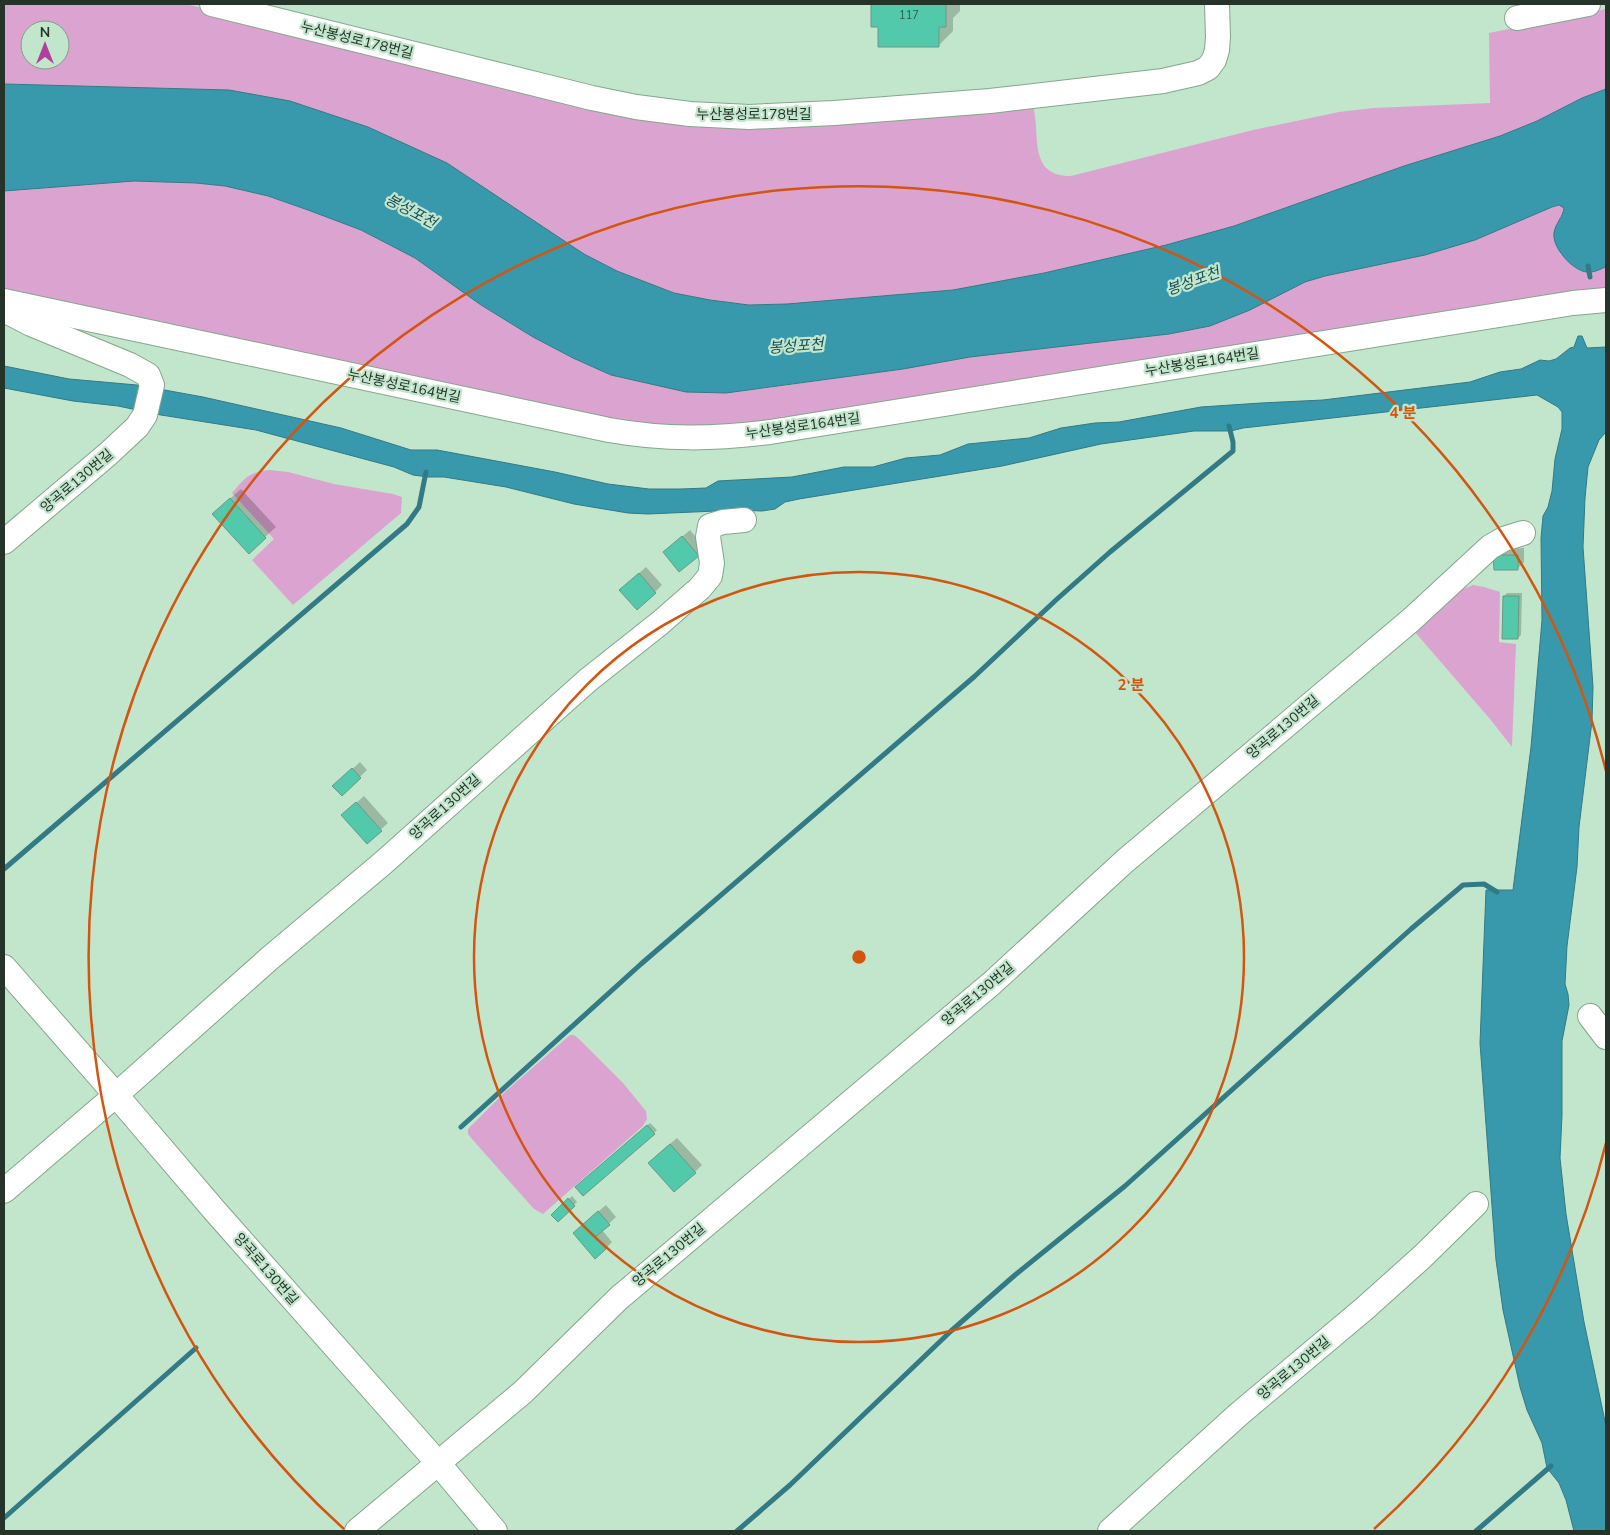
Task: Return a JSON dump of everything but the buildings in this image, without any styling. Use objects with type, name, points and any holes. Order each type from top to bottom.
[{"type":"lane","name":"누산봉성로178번길","points":[[212,4],[601,100],[690,114],[749,117],[834,113],[990,101],[1163,80],[1198,72],[1208,68],[1214,60],[1217,50],[1217,4]]},
{"type":"lane","points":[[1517,18],[1588,4]]},
{"type":"lane","name":"누산봉성로164번길","points":[[4,301],[609,430],[686,438],[726,437],[780,430],[1573,303],[1606,300]]},
{"type":"lane","name":"양곡로130번길","points":[[4,310],[31,324],[130,365],[148,375],[152,386],[145,415],[137,427],[4,542]]},
{"type":"lane","name":"양곡로130번길","points":[[116,1095],[270,958],[383,863],[573,693],[700,588],[710,576],[712,563],[708,537],[710,526],[723,522],[744,520]]},
{"type":"lane","name":"양곡로130번길","points":[[357,1531],[523,1392],[619,1298],[992,983],[1125,861],[1411,620],[1490,547],[1504,539],[1523,533]]},
{"type":"lane","name":"양곡로130번길","points":[[4,967],[272,1277],[438,1463],[495,1531]]},
{"type":"lane","points":[[1590,1016],[1606,1037]]},
{"type":"lane","points":[[4,1191],[116,1095]]},
{"type":"lane","name":"양곡로130번길","points":[[1110,1531],[1232,1420],[1364,1309],[1422,1257],[1476,1204]]},
{"type":"shaded area","points":[[4,4],[186,4],[512,87],[669,124],[694,126],[1033,106],[1038,152],[1042,161],[1048,169],[1057,174],[1071,176],[1253,130],[1339,112],[1373,108],[1490,103],[1489,33],[1606,9],[1606,89],[1582,98],[1537,121],[1500,136],[1404,166],[1234,226],[1166,245],[1044,273],[953,290],[787,304],[749,305],[674,293],[617,271],[584,254],[447,163],[368,127],[290,101],[229,90],[4,84]]},
{"type":"shaded area","points":[[134,181],[225,186],[267,196],[361,230],[415,258],[481,305],[533,337],[573,358],[611,375],[686,392],[726,393],[767,388],[903,369],[970,357],[1169,334],[1210,326],[1305,282],[1425,255],[1560,205],[1564,208],[1560,217],[1560,254],[1576,268],[1585,272],[1606,267],[1606,292],[755,428],[647,430],[4,294],[4,191]]},
{"type":"shaded area","points":[[270,470],[393,494],[402,497],[401,513],[293,605],[252,560],[274,539],[232,493],[248,476]]},
{"type":"shaded area","points":[[1473,585],[1500,592],[1499,642],[1516,644],[1512,747],[1414,631],[1461,590]]},
{"type":"shaded area","points":[[570,1035],[574,1035],[579,1039],[623,1083],[646,1111],[647,1119],[643,1126],[543,1214],[534,1209],[472,1139],[468,1134],[468,1129],[507,1090]]},
{"type":"water","name":"봉성포천","points":[[4,84],[229,90],[290,101],[368,127],[447,163],[584,254],[617,271],[674,293],[749,305],[787,304],[953,290],[1044,273],[1166,245],[1234,226],[1404,166],[1500,136],[1537,121],[1582,98],[1606,89],[1606,267],[1592,272],[1581,271],[1560,252],[1554,239],[1554,233],[1564,208],[1559,205],[1475,240],[1425,255],[1305,282],[1250,310],[1210,326],[1169,334],[970,357],[903,369],[726,393],[686,392],[611,375],[573,358],[533,337],[481,305],[415,258],[361,230],[268,196],[225,186],[134,181],[4,191]]},
{"type":"water","points":[[1578,336],[1582,336],[1587,348],[1606,347],[1606,432],[1599,440],[1588,467],[1585,498],[1583,547],[1593,687],[1592,721],[1567,946],[1565,984],[1569,1005],[1562,1041],[1560,1158],[1566,1214],[1584,1322],[1606,1426],[1606,1531],[1574,1531],[1566,1500],[1559,1483],[1547,1468],[1542,1443],[1527,1410],[1520,1387],[1503,1310],[1496,1260],[1480,1043],[1486,890],[1513,890],[1531,747],[1542,620],[1541,538],[1543,516],[1548,507],[1552,491],[1555,459],[1562,429],[1562,412],[1558,407],[1537,395],[1243,428],[1231,431],[1194,431],[1101,444],[1002,466],[799,499],[785,502],[775,509],[762,511],[739,510],[648,514],[628,513],[574,504],[506,487],[444,477],[413,475],[394,467],[256,430],[4,388],[4,366],[69,379],[137,385],[203,397],[341,428],[411,450],[437,450],[608,484],[649,489],[681,489],[706,488],[718,481],[792,477],[844,467],[873,467],[906,458],[940,455],[968,444],[1029,438],[1061,428],[1119,422],[1201,407],[1323,400],[1470,382],[1500,372],[1521,369],[1540,360],[1549,361],[1556,359],[1574,347]]},
{"type":"waterway","points":[[1588,266],[1590,277]]},
{"type":"waterway","points":[[461,1127],[641,964],[975,676],[1110,552],[1233,451],[1229,426]]},
{"type":"waterway","points":[[4,869],[407,524],[419,507],[426,472]]},
{"type":"waterway","points":[[737,1531],[790,1485],[951,1331],[1015,1275],[1125,1186],[1411,929],[1463,885],[1484,884],[1497,892]]},
{"type":"waterway","points":[[4,1518],[196,1348]]},
{"type":"waterway","points":[[1476,1531],[1551,1466]]}]
